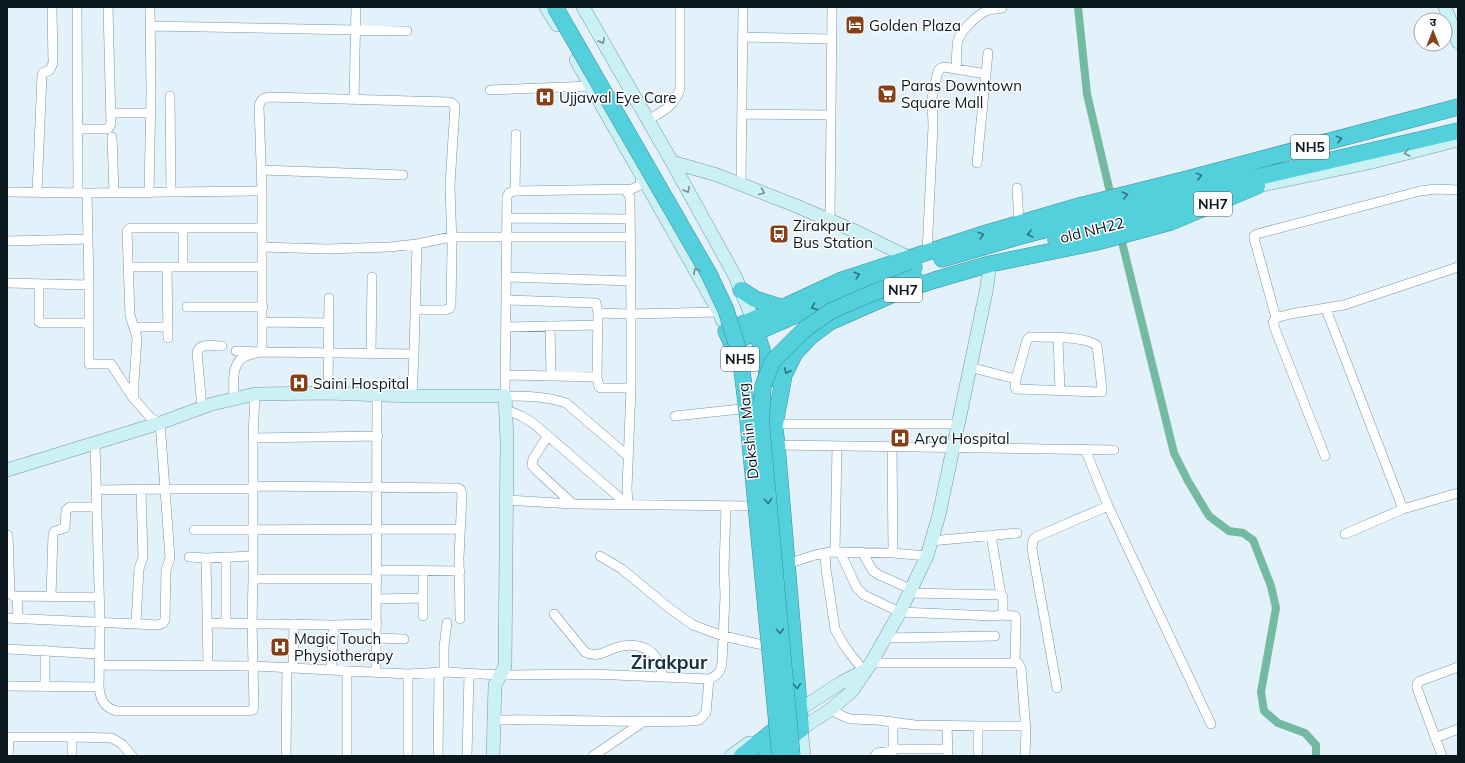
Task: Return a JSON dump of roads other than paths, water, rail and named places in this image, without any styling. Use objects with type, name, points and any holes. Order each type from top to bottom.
[{"type":"highway","name":"Dakshin Marg","points":[[555,7],[709,274],[726,310],[738,349],[747,411],[771,749]]},
{"type":"highway","name":"Dakshin Marg","points":[[566,7],[734,303],[768,422],[777,445],[801,729]]},
{"type":"highway","name":"NH5","points":[[1164,205],[1458,107]]},
{"type":"highway","name":"NH5","points":[[755,325],[924,264],[1021,236],[1094,223],[1458,131]]},
{"type":"highway","name":"NH7","points":[[768,422],[784,375],[795,353],[810,337],[830,322],[896,293],[990,264],[1094,223],[1261,181]]},
{"type":"highway","name":"NH5","points":[[783,308],[842,280],[927,253],[980,234],[1019,223],[1094,223]]},
{"type":"highway","name":"old NH22","points":[[768,422],[763,386],[772,362],[805,329],[831,311],[915,277],[1094,223]]},
{"type":"highway","points":[[741,290],[755,299],[783,308]]},
{"type":"highway","points":[[771,749],[764,645],[741,409],[728,337],[755,325],[783,308]]},
{"type":"highway","name":"Dakshin Marg","points":[[755,325],[763,353],[768,422]]},
{"type":"highway","name":"NH5","points":[[768,422],[792,756]]},
{"type":"highway","points":[[771,749],[799,710]]},
{"type":"highway","points":[[742,756],[771,749],[801,729]]},
{"type":"street","points":[[37,193],[42,76],[50,70],[53,63],[52,7]]},
{"type":"street","points":[[77,7],[78,129],[82,193],[88,239],[88,364],[111,364],[134,399],[151,418],[160,423]]},
{"type":"street","points":[[78,129],[108,129],[111,124],[108,7]]},
{"type":"street","points":[[149,193],[150,7]]},
{"type":"street","points":[[354,100],[356,7]]},
{"type":"street","name":"NH5","points":[[546,7],[719,312],[728,337]]},
{"type":"street","name":"Dakshin Marg","points":[[583,7],[672,162],[735,276],[755,325]]},
{"type":"street","points":[[648,120],[671,105],[677,99],[680,90],[680,7]]},
{"type":"street","points":[[741,184],[743,7]]},
{"type":"street","points":[[830,221],[832,7]]},
{"type":"street","points":[[956,68],[957,46],[959,38],[963,32],[976,17],[985,11],[1002,7]]},
{"type":"street","points":[[1445,7],[1455,25],[1458,42]]},
{"type":"street","points":[[150,26],[407,31]]},
{"type":"street","points":[[742,38],[831,39]]},
{"type":"street","points":[[977,164],[988,53]]},
{"type":"street","points":[[927,253],[933,126],[932,98],[938,71],[944,67],[986,74]]},
{"type":"street","points":[[490,90],[591,86]]},
{"type":"street","points":[[170,96],[171,192]]},
{"type":"street","points":[[262,352],[262,191],[259,106],[261,100],[264,98],[449,102],[455,106],[450,185],[450,308],[445,310],[416,310]]},
{"type":"street","points":[[111,113],[150,113]]},
{"type":"street","points":[[742,114],[830,115]]},
{"type":"street","points":[[515,191],[516,134]]},
{"type":"street","points":[[112,137],[114,193]]},
{"type":"street","points":[[1261,181],[1368,163],[1458,140]]},
{"type":"street","points":[[672,162],[717,175],[741,184],[857,232],[910,258]]},
{"type":"street","points":[[261,170],[403,176]]},
{"type":"street","points":[[493,756],[495,685],[505,666],[507,441],[505,375],[507,194],[515,191],[626,190],[640,185],[641,173]]},
{"type":"street","points":[[1017,188],[1019,223]]},
{"type":"street","points":[[1324,456],[1275,329],[1273,322],[1276,318],[1254,236],[1420,191],[1436,189],[1458,190]]},
{"type":"street","points":[[626,190],[630,197],[631,237],[631,388],[628,456],[628,504]]},
{"type":"street","points":[[7,192],[149,193],[262,191]]},
{"type":"street","points":[[507,218],[630,219]]},
{"type":"street","points":[[183,228],[183,267]]},
{"type":"street","points":[[134,399],[137,344],[136,331],[130,315],[128,229],[262,228]]},
{"type":"street","points":[[262,247],[383,247],[417,244],[451,237],[631,237]]},
{"type":"street","points":[[7,241],[88,239]]},
{"type":"street","points":[[412,396],[417,244]]},
{"type":"street","points":[[801,729],[830,710],[852,691],[868,667],[900,612],[927,556],[939,515],[986,292],[990,264]]},
{"type":"street","points":[[128,267],[262,267]]},
{"type":"street","points":[[166,267],[168,338]]},
{"type":"street","points":[[1276,318],[1290,314],[1326,309],[1365,299],[1458,267]]},
{"type":"street","points":[[371,353],[372,277]]},
{"type":"street","points":[[507,278],[631,281]]},
{"type":"street","points":[[7,283],[89,285]]},
{"type":"street","points":[[39,284],[39,322],[88,323]]},
{"type":"street","points":[[328,394],[329,298]]},
{"type":"street","points":[[507,300],[596,303],[598,313],[599,387],[631,388]]},
{"type":"street","points":[[187,307],[263,307]]},
{"type":"street","points":[[1326,309],[1403,509]]},
{"type":"street","points":[[598,313],[631,314],[719,312]]},
{"type":"street","points":[[263,322],[329,323]]},
{"type":"street","points":[[506,327],[598,325]]},
{"type":"street","points":[[550,326],[551,375]]},
{"type":"street","points":[[134,327],[168,327]]},
{"type":"street","points":[[1030,337],[1058,338],[1079,339],[1092,342],[1097,346],[1102,392],[1092,393],[1015,387],[1027,340],[1030,337]]},
{"type":"street","points":[[1058,338],[1060,391]]},
{"type":"street","points":[[202,408],[196,353],[197,349],[203,345],[222,346]]},
{"type":"street","points":[[236,350],[262,352],[414,354]]},
{"type":"street","points":[[234,399],[234,373],[237,363],[246,356],[262,352]]},
{"type":"street","points":[[969,367],[1016,379]]},
{"type":"street","points":[[505,375],[598,377]]},
{"type":"street","points":[[7,470],[160,423],[202,408],[254,394],[505,396],[556,399],[566,403],[628,456]]},
{"type":"street","points":[[95,443],[98,597],[100,622],[99,687],[101,699],[109,709],[117,712],[250,711],[253,710],[254,707],[252,530],[254,394]]},
{"type":"street","points":[[376,672],[378,530],[376,488],[378,436],[377,394]]},
{"type":"street","points":[[505,409],[528,420],[628,504]]},
{"type":"street","points":[[675,416],[741,409]]},
{"type":"street","points":[[768,422],[957,424]]},
{"type":"street","points":[[7,618],[136,624],[161,624],[165,620],[166,570],[170,558],[160,423]]},
{"type":"street","points":[[253,438],[378,436]]},
{"type":"street","points":[[547,436],[533,459],[532,465],[573,504]]},
{"type":"street","points":[[777,445],[1114,450]]},
{"type":"street","points":[[837,446],[838,552],[857,588],[864,595],[900,612],[1015,616],[1015,662]]},
{"type":"street","points":[[892,447],[893,553]]},
{"type":"street","points":[[1085,449],[1108,506],[1211,724]]},
{"type":"street","points":[[97,490],[253,488],[460,489],[462,494],[460,529],[460,619]]},
{"type":"street","points":[[136,624],[139,569],[143,557],[141,489]]},
{"type":"street","points":[[1345,534],[1403,509],[1458,493]]},
{"type":"street","points":[[506,500],[573,504],[751,506]]},
{"type":"street","points":[[99,665],[253,666],[408,674],[591,674],[709,679],[716,676],[721,670],[726,596],[724,570],[726,506]]},
{"type":"street","points":[[1057,688],[1032,549],[1033,540],[1036,537],[1108,506]]},
{"type":"street","points":[[51,596],[53,534],[55,531],[65,528],[67,508],[97,507]]},
{"type":"street","points":[[194,530],[460,529]]},
{"type":"street","points":[[931,541],[1017,533]]},
{"type":"street","points":[[8,535],[10,593],[13,596],[98,597]]},
{"type":"street","points":[[991,535],[1001,595],[1004,600],[1004,613],[1002,615]]},
{"type":"street","points":[[787,564],[825,553],[838,552],[893,553],[927,556]]},
{"type":"street","points":[[862,552],[873,571],[878,575],[911,591],[1001,595]]},
{"type":"street","points":[[825,553],[826,569],[836,629],[848,651],[868,667]]},
{"type":"street","points":[[189,557],[206,558],[253,556]]},
{"type":"street","points":[[600,556],[622,569],[693,625],[723,636],[764,645]]},
{"type":"street","points":[[226,557],[226,623]]},
{"type":"street","points":[[206,558],[208,665]]},
{"type":"street","points":[[253,579],[423,571],[460,571]]},
{"type":"street","points":[[423,571],[423,616]]},
{"type":"street","points":[[17,596],[18,618]]},
{"type":"street","points":[[377,599],[423,598]]},
{"type":"street","points":[[554,614],[585,652],[590,655],[597,656],[629,645],[644,648],[655,656],[659,662],[663,677]]},
{"type":"street","points":[[207,623],[334,625],[377,624]]},
{"type":"street","points":[[438,756],[442,673],[447,623]]},
{"type":"street","points":[[286,756],[290,668],[294,624]]},
{"type":"street","points":[[331,670],[334,625]]},
{"type":"street","points":[[885,638],[995,636]]},
{"type":"street","points":[[377,638],[404,639]]},
{"type":"street","points":[[7,649],[99,654]]},
{"type":"street","points":[[45,650],[45,687]]},
{"type":"street","points":[[799,710],[868,667],[1015,662],[1020,665],[1021,668],[1026,726],[1025,756]]},
{"type":"street","points":[[1442,756],[1417,688],[1417,684],[1420,681],[1458,667]]},
{"type":"street","points":[[347,671],[347,756]]},
{"type":"street","points":[[408,674],[408,756]]},
{"type":"street","points":[[467,756],[469,674]]},
{"type":"street","points":[[494,720],[583,720],[615,723],[699,720],[706,714],[709,679]]},
{"type":"street","points":[[7,686],[99,687]]},
{"type":"street","points":[[830,710],[845,717],[894,722],[947,726],[1026,726]]},
{"type":"street","points":[[593,756],[643,722]]},
{"type":"street","points":[[893,749],[894,722]]},
{"type":"street","points":[[875,756],[877,753],[890,752],[893,749],[948,753],[947,726]]},
{"type":"street","points":[[978,726],[978,756]]},
{"type":"street","name":"Dakshin Marg","points":[[801,729],[804,756]]},
{"type":"street","points":[[1435,738],[1458,729]]},
{"type":"street","points":[[8,756],[8,737],[72,737],[112,738],[122,744],[132,756]]},
{"type":"street","points":[[72,737],[72,756]]},
{"type":"street","points":[[731,756],[747,744],[771,749]]},
{"type":"waterway","points":[[1078,7],[1087,94],[1112,201]]},
{"type":"waterway","points":[[1120,234],[1174,453],[1188,481],[1209,516],[1229,531],[1243,533],[1253,540],[1271,586],[1276,608],[1261,692],[1264,711],[1278,723],[1305,733],[1316,745],[1316,756]]},
{"type":"place","name":"Golden Plaza","points":[[855,25]]},
{"type":"place","name":"Paras Downtown Square Mall","points":[[887,94]]},
{"type":"place","name":"Ujjawal Eye Care","points":[[545,97]]},
{"type":"place","name":"Zirakpur Bus Station","points":[[779,234]]},
{"type":"place","name":"Saini Hospital","points":[[299,383]]},
{"type":"place","name":"Arya Hospital","points":[[900,438]]},
{"type":"place","name":"Magic Touch Physiotherapy","points":[[280,647]]},
{"type":"district","name":"Zirakpur","points":[[669,662]]}]
